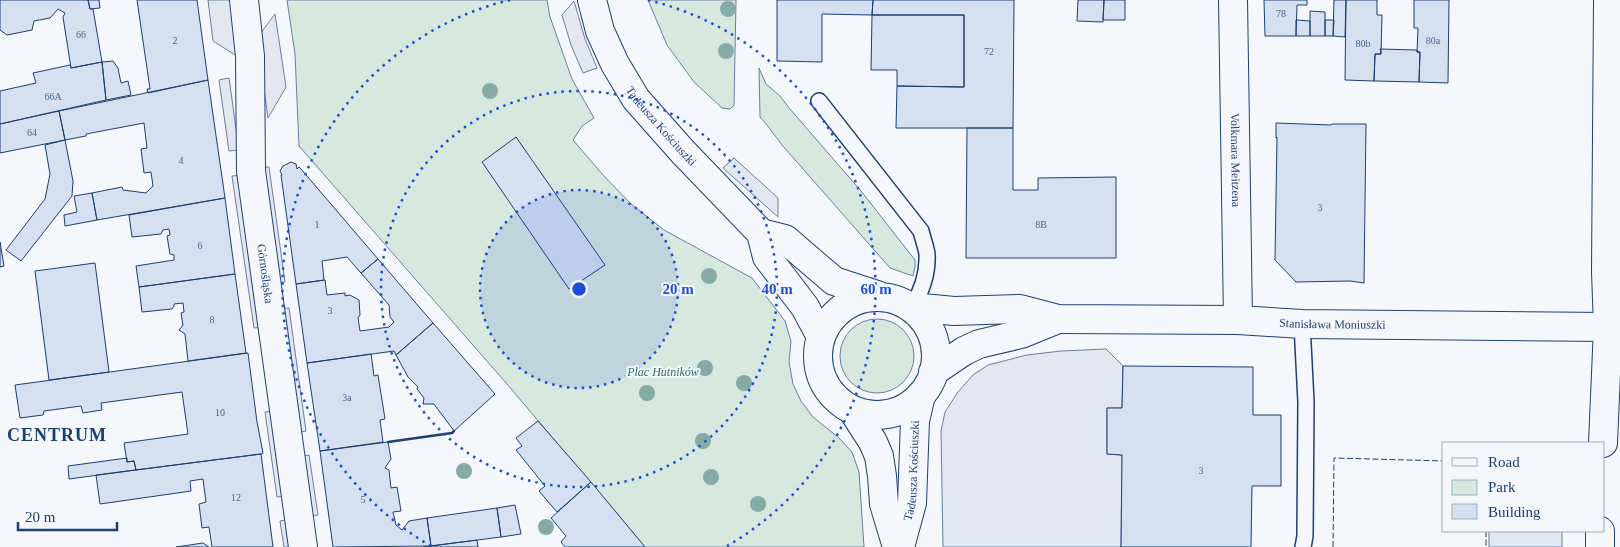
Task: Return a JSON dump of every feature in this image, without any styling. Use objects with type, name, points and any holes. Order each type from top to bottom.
[{"type":"street","name":"Górnośląska","points":[[244,0],[250,56],[251,171],[303,547]]},
{"type":"street","name":"Tadeusza Kościuszki","points":[[592,0],[600,31],[625,83],[636,99],[683,152],[761,233],[767,257],[806,307],[820,336]]},
{"type":"street","name":"Volkmara Meitzena","points":[[1232,0],[1238,320]]},
{"type":"street","points":[[1603,442],[1608,327],[1606,272],[1608,0]]},
{"type":"street","points":[[761,233],[784,239],[834,281],[877,295],[890,297],[912,307],[923,318],[930,330],[934,343],[936,357],[927,383]]},
{"type":"street","points":[[877,295],[862,298],[848,304],[830,320],[820,336],[817,353],[818,368],[823,382],[830,393],[853,411],[872,414],[885,415],[910,405],[927,383],[964,351],[979,344],[1021,334],[1058,319]]},
{"type":"street","points":[[912,307],[954,311],[1020,309],[1058,319]]},
{"type":"street","name":"Stanisława Moniuszki","points":[[1058,319],[1238,320],[1302,324],[1608,327]]},
{"type":"street","name":"Tadeusza Kościuszki","points":[[898,547],[912,503],[914,428],[927,383]]},
{"type":"street","name":"Tadeusza Kościuszki","points":[[853,411],[873,442],[879,456],[884,504],[898,547]]},
{"type":"street","points":[[1600,532],[1600,547]]},
{"type":"lane","points":[[819,101],[921,231],[927,254],[924,280],[921,293],[912,307]]},
{"type":"lane","points":[[1302,324],[1306,402],[1305,536],[1303,547]]},
{"type":"green space","name":"Plac Hutników","points":[[287,0],[547,0],[550,17],[572,79],[594,118],[582,126],[573,140],[631,204],[664,230],[752,278],[785,321],[791,341],[789,362],[793,384],[801,401],[813,417],[839,438],[852,452],[859,472],[864,547],[645,547],[507,384],[299,146],[295,54]]},
{"type":"green space","points":[[648,0],[736,0],[734,105],[730,109],[722,108],[694,82],[667,45]]},
{"type":"green space","points":[[759,68],[766,84],[780,96],[861,191],[915,260],[913,276],[890,268],[782,145],[760,117]]},
{"type":"green space","points":[[877,319],[891,322],[903,330],[911,342],[914,356],[911,370],[903,382],[891,390],[877,393],[863,390],[851,382],[843,370],[840,356],[843,342],[851,330],[863,322]]},
{"type":"shaded area","points":[[208,0],[232,0],[240,58],[213,41]]},
{"type":"shaded area","points":[[574,1],[585,39],[597,68],[583,73],[571,45],[562,15]]},
{"type":"shaded area","points":[[275,14],[286,87],[268,118],[257,38]]},
{"type":"shaded area","points":[[229,78],[239,150],[229,151],[219,80]]},
{"type":"shaded area","points":[[734,158],[778,198],[778,217],[723,168]]},
{"type":"shaded area","points":[[260,167],[269,167],[285,282],[275,283]]},
{"type":"shaded area","points":[[243,175],[264,327],[254,328],[232,176]]},
{"type":"shaded area","points":[[289,308],[306,431],[296,433],[279,309]]},
{"type":"shaded area","points":[[1106,349],[1123,366],[1122,408],[1107,408],[1107,454],[1122,455],[1121,547],[943,547],[941,431],[945,412],[958,392],[973,375],[988,365],[1027,355]]},
{"type":"shaded area","points":[[276,411],[287,496],[277,497],[265,412]]},
{"type":"shaded area","points":[[309,455],[318,515],[307,516],[299,457]]},
{"type":"shaded area","points":[[290,519],[294,547],[284,547],[280,521]]},
{"type":"shaded area","points":[[1489,532],[1562,532],[1562,547],[1489,547]]},
{"type":"building","points":[[0,0],[88,0],[90,9],[93,9],[102,62],[71,68],[63,17],[65,13],[58,9],[50,18],[34,21],[32,30],[7,35],[0,30]]},
{"type":"building","points":[[88,0],[99,0],[100,8],[90,9]]},
{"type":"building","points":[[137,0],[197,0],[208,80],[148,93],[147,89],[150,89]]},
{"type":"building","points":[[777,0],[873,0],[872,15],[822,14],[822,62],[777,61]]},
{"type":"building","points":[[873,0],[1014,0],[1013,128],[896,128],[897,86],[964,87],[964,15],[872,15]]},
{"type":"building","points":[[1078,0],[1104,0],[1103,22],[1077,21]]},
{"type":"building","points":[[1104,0],[1125,0],[1125,20],[1103,20]]},
{"type":"building","points":[[1264,0],[1307,0],[1307,5],[1297,5],[1296,36],[1265,36]]},
{"type":"building","points":[[1334,0],[1346,0],[1345,37],[1333,36]]},
{"type":"building","points":[[1346,0],[1377,0],[1377,15],[1382,15],[1381,54],[1375,54],[1374,81],[1345,80]]},
{"type":"building","points":[[1414,0],[1449,0],[1448,83],[1419,82],[1420,52],[1417,52],[1418,28],[1414,28]]},
{"type":"building","points":[[1310,11],[1325,12],[1325,36],[1310,36]]},
{"type":"building","points":[[872,15],[964,15],[964,87],[897,86],[897,70],[871,70]]},
{"type":"building","points":[[1296,20],[1310,21],[1310,36],[1296,36]]},
{"type":"building","points":[[1325,20],[1334,20],[1333,36],[1325,36]]},
{"type":"building","points":[[1380,49],[1417,50],[1417,52],[1420,52],[1419,82],[1374,81],[1375,54],[1381,54]]},
{"type":"building","points":[[113,61],[118,68],[121,83],[128,81],[131,95],[106,100],[102,62]]},
{"type":"building","points":[[102,62],[106,100],[0,124],[0,91],[36,83],[33,73],[70,65],[71,68]]},
{"type":"building","points":[[208,80],[225,198],[97,220],[92,193],[122,187],[123,190],[146,193],[153,186],[151,172],[144,173],[141,149],[147,148],[144,123],[65,140],[59,111]]},
{"type":"building","points":[[59,111],[65,140],[0,153],[0,124]]},
{"type":"building","points":[[1276,123],[1366,124],[1364,283],[1350,281],[1296,282],[1275,260]]},
{"type":"building","points":[[967,128],[1013,128],[1013,190],[1038,190],[1038,178],[1116,177],[1116,258],[966,258]]},
{"type":"building","points":[[516,137],[605,265],[569,289],[482,162]]},
{"type":"building","points":[[65,140],[73,181],[72,196],[21,261],[6,250],[45,199],[50,174],[45,145]]},
{"type":"building","points":[[291,162],[296,164],[297,169],[299,167],[301,169],[378,259],[361,273],[347,257],[322,261],[324,280],[296,284],[280,171],[283,166]]},
{"type":"building","points":[[92,193],[97,220],[65,226],[64,215],[77,212],[74,196]]},
{"type":"building","points":[[225,198],[235,274],[139,287],[136,266],[174,260],[174,255],[170,254],[167,236],[170,235],[169,229],[163,230],[161,234],[132,237],[129,215]]},
{"type":"building","points":[[0,242],[4,266],[0,267]]},
{"type":"building","points":[[378,259],[433,323],[396,355],[394,351],[307,363],[296,284],[325,280],[327,295],[345,293],[345,296],[350,295],[359,300],[360,315],[358,318],[360,331],[389,327],[394,322],[390,317],[389,305],[361,273]]},
{"type":"building","points":[[95,263],[109,372],[49,380],[35,271]]},
{"type":"building","points":[[235,274],[246,353],[188,361],[185,334],[179,330],[183,325],[181,313],[184,312],[183,303],[174,304],[172,309],[142,312],[139,287]]},
{"type":"building","points":[[433,323],[495,394],[454,431],[434,404],[423,404],[424,398],[417,389],[418,387],[408,377],[396,355]]},
{"type":"building","points":[[248,353],[263,453],[261,454],[136,470],[134,461],[127,462],[124,443],[188,434],[182,392],[101,403],[102,410],[83,413],[81,406],[44,411],[43,415],[20,418],[15,385]]},
{"type":"building","points":[[371,354],[374,376],[378,375],[385,419],[380,420],[383,442],[320,451],[307,363]]},
{"type":"building","points":[[1123,366],[1253,367],[1253,415],[1281,415],[1281,486],[1252,486],[1251,547],[1121,547],[1122,455],[1107,454],[1107,408],[1122,408]]},
{"type":"building","points":[[538,421],[591,482],[557,512],[539,491],[545,486],[516,450],[522,446],[516,438]]},
{"type":"building","points":[[388,442],[391,459],[385,468],[389,470],[391,488],[397,487],[401,511],[393,512],[396,525],[402,530],[409,521],[427,518],[431,546],[333,547],[320,451]]},
{"type":"building","points":[[261,454],[273,547],[212,547],[209,527],[202,528],[199,504],[206,502],[203,479],[190,481],[191,491],[100,504],[96,475]]},
{"type":"building","points":[[127,458],[127,462],[134,461],[136,470],[69,479],[68,466]]},
{"type":"building","points":[[591,482],[645,547],[565,547],[561,542],[566,536],[551,518]]},
{"type":"building","points":[[515,505],[521,534],[501,537],[497,508]]},
{"type":"building","points":[[497,508],[501,537],[431,546],[427,518]]},
{"type":"building","points":[[477,540],[478,547],[423,547],[469,541]]},
{"type":"building","points":[[203,543],[209,547],[176,547]]},
{"type":"fence","points":[[1333,547],[1334,458],[1442,461]]},
{"type":"fence","points":[[1486,532],[1486,547]]},
{"type":"wall","points":[[388,442],[452,433],[454,431]]},
{"type":"district","name":"CENTRUM","points":[[57,435]]}]
